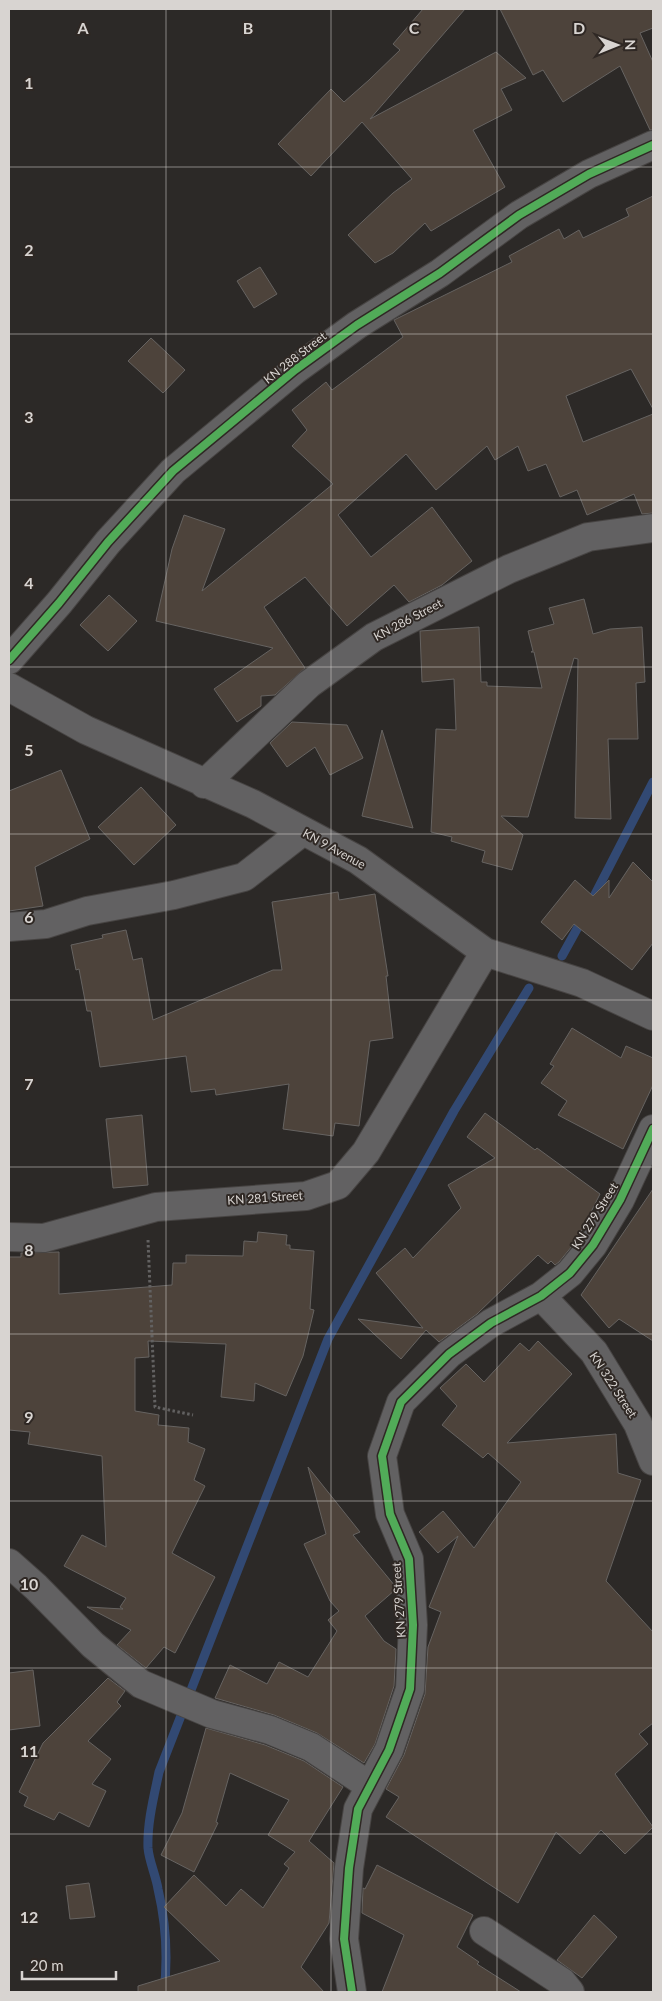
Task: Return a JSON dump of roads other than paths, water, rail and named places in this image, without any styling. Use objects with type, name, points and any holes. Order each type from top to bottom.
[{"type":"street","name":"KN 288 Street","points":[[9,660],[59,603],[108,542],[173,471],[296,370],[357,325],[440,273],[518,215],[589,174],[653,145]]},
{"type":"street","name":"KN 286 Street","points":[[204,784],[309,684],[374,637],[509,570],[588,537],[653,528]]},
{"type":"street","name":"KN 9 Avenue","points":[[9,687],[86,730],[204,784],[253,804],[302,832],[358,860],[485,952],[582,983],[653,1016]]},
{"type":"street","points":[[9,927],[46,924],[87,911],[174,895],[244,877],[302,832]]},
{"type":"street","name":"KN 281 Street","points":[[9,1236],[44,1238],[146,1210],[215,1202],[306,1196],[338,1185],[366,1152],[485,952]]},
{"type":"street","name":"KN 279 Street","points":[[352,1992],[344,1939],[349,1868],[358,1809],[389,1750],[410,1689],[414,1625],[409,1560],[390,1514],[382,1456],[385,1447],[401,1402],[448,1354],[491,1323],[541,1296],[570,1273],[593,1245],[620,1200],[653,1129]]},
{"type":"street","name":"KN 322 Street","points":[[541,1296],[594,1352],[638,1424],[653,1461]]},
{"type":"street","points":[[9,1563],[36,1587],[93,1645],[141,1684],[212,1714],[270,1730],[311,1747],[370,1786]]},
{"type":"street","points":[[484,1931],[562,1982],[570,1992]]},
{"type":"waterway","points":[[591,902],[653,782]]},
{"type":"waterway","points":[[562,956],[583,918]]},
{"type":"waterway","points":[[164,1992],[166,1941],[161,1902],[148,1848],[150,1819],[159,1772],[328,1339],[454,1111],[529,988]]}]
